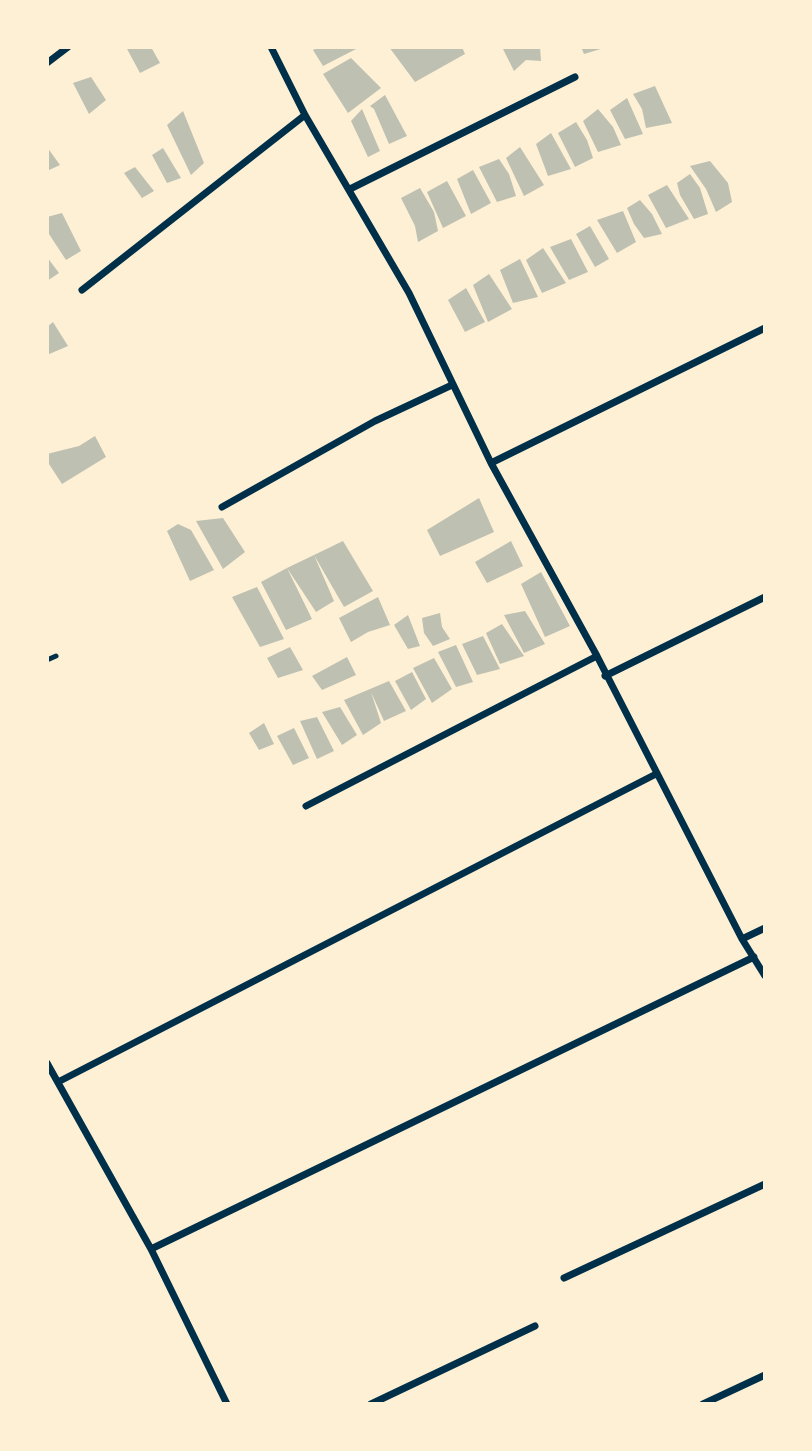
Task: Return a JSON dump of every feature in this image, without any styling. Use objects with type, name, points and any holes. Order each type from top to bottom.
[{"type":"street","points":[[47,63],[68,47]]},
{"type":"street","points":[[271,47],[305,115],[409,293],[491,463],[597,656],[742,939],[765,976]]},
{"type":"street","points":[[350,189],[575,77]]},
{"type":"street","points":[[82,290],[305,115]]},
{"type":"street","points":[[491,463],[765,328]]},
{"type":"street","points":[[222,507],[375,421],[452,385]]},
{"type":"street","points":[[605,676],[765,597]]},
{"type":"street","points":[[306,806],[597,656]]},
{"type":"street","points":[[58,1082],[656,774]]},
{"type":"street","points":[[742,939],[765,928]]},
{"type":"street","points":[[151,1249],[754,957]]},
{"type":"street","points":[[47,1063],[151,1249],[227,1404]]},
{"type":"street","points":[[564,1278],[765,1184]]},
{"type":"street","points":[[371,1404],[535,1326]]},
{"type":"street","points":[[703,1404],[765,1376]]},
{"type":"lane","points":[[47,660],[56,656]]},
{"type":"building","points":[[126,47],[151,47],[160,63],[140,73]]},
{"type":"building","points":[[318,47],[360,47],[323,66],[313,50]]},
{"type":"building","points":[[389,47],[462,47],[465,54],[415,82]]},
{"type":"building","points":[[502,47],[540,47],[541,61],[526,60],[514,71]]},
{"type":"building","points":[[581,47],[604,47],[604,48],[584,54]]},
{"type":"building","points":[[351,58],[381,88],[348,113],[323,74]]},
{"type":"building","points":[[91,77],[106,100],[89,114],[73,83]]},
{"type":"building","points":[[655,86],[672,123],[646,128],[642,109],[633,94]]},
{"type":"building","points":[[385,95],[407,136],[389,144],[374,109],[370,106]]},
{"type":"building","points":[[627,98],[643,134],[625,139],[610,110]]},
{"type":"building","points":[[362,109],[380,151],[368,157],[351,121]]},
{"type":"building","points":[[598,109],[613,127],[621,145],[598,152],[583,121]]},
{"type":"building","points":[[183,111],[204,163],[191,175],[167,125]]},
{"type":"building","points":[[576,122],[587,140],[593,158],[575,167],[558,133]]},
{"type":"building","points":[[551,133],[571,169],[548,176],[536,144]]},
{"type":"building","points":[[47,147],[60,165],[47,171]]},
{"type":"building","points":[[520,147],[544,185],[524,196],[506,158]]},
{"type":"building","points":[[163,148],[181,178],[167,183],[152,155]]},
{"type":"building","points":[[499,159],[509,174],[516,196],[497,202],[479,167]]},
{"type":"building","points":[[710,161],[728,183],[732,202],[716,212],[706,189],[690,166]]},
{"type":"building","points":[[135,167],[154,191],[142,198],[124,173]]},
{"type":"building","points":[[473,170],[491,203],[471,214],[457,179]]},
{"type":"building","points":[[690,174],[700,188],[708,214],[694,219],[680,195],[677,183]]},
{"type":"building","points":[[447,181],[466,216],[443,228],[427,192]]},
{"type":"building","points":[[667,185],[689,219],[666,228],[648,195]]},
{"type":"building","points":[[420,188],[434,212],[438,231],[418,242],[415,226],[401,198]]},
{"type":"building","points":[[640,200],[652,214],[662,234],[644,238],[634,224],[627,208]]},
{"type":"building","points":[[623,211],[636,242],[617,253],[597,220]]},
{"type":"building","points":[[62,213],[81,251],[66,260],[47,231],[47,217]]},
{"type":"building","points":[[590,226],[609,259],[595,267],[576,234]]},
{"type":"building","points":[[571,239],[588,272],[569,280],[550,247]]},
{"type":"building","points":[[543,248],[566,283],[542,293],[526,260]]},
{"type":"building","points":[[47,257],[59,273],[47,281]]},
{"type":"building","points":[[520,259],[538,297],[513,303],[500,270]]},
{"type":"building","points":[[489,274],[512,309],[488,322],[473,285]]},
{"type":"building","points":[[466,288],[485,322],[465,332],[448,300]]},
{"type":"building","points":[[53,322],[68,346],[47,355],[47,327]]},
{"type":"building","points":[[95,436],[106,457],[62,484],[47,461],[47,454],[79,446]]},
{"type":"building","points":[[479,498],[494,532],[440,556],[427,530]]},
{"type":"building","points":[[223,518],[245,552],[223,569],[196,521]]},
{"type":"building","points":[[178,524],[191,530],[214,570],[190,581],[167,531]]},
{"type":"building","points":[[343,541],[373,591],[344,607],[314,555]]},
{"type":"building","points":[[511,541],[523,566],[487,583],[475,562]]},
{"type":"building","points":[[314,555],[334,601],[316,612],[287,568]]},
{"type":"building","points":[[287,568],[312,619],[286,630],[261,582]]},
{"type":"building","points":[[541,572],[570,626],[545,637],[521,584]]},
{"type":"building","points":[[257,587],[284,639],[260,647],[232,597]]},
{"type":"building","points":[[378,597],[390,625],[368,632],[351,642],[339,618]]},
{"type":"building","points":[[525,611],[545,644],[524,653],[504,615]]},
{"type":"building","points":[[440,613],[442,627],[450,639],[433,646],[424,633],[422,618]]},
{"type":"building","points":[[408,615],[420,646],[408,649],[394,625]]},
{"type":"building","points":[[502,624],[524,656],[500,664],[486,633]]},
{"type":"building","points":[[483,636],[500,669],[477,675],[462,644]]},
{"type":"building","points":[[456,645],[473,682],[456,687],[438,652]]},
{"type":"building","points":[[290,647],[303,670],[278,678],[267,658]]},
{"type":"building","points":[[347,657],[356,675],[322,690],[312,676]]},
{"type":"building","points":[[434,658],[452,689],[432,703],[413,668]]},
{"type":"building","points":[[412,672],[426,699],[411,710],[395,681]]},
{"type":"building","points":[[389,681],[406,711],[384,721],[371,692],[381,723],[363,735],[344,700]]},
{"type":"building","points":[[340,707],[357,735],[342,745],[322,712]]},
{"type":"building","points":[[317,717],[334,751],[317,759],[300,721]]},
{"type":"building","points":[[264,723],[274,744],[259,750],[249,733]]},
{"type":"building","points":[[294,728],[309,758],[293,765],[277,736]]}]
